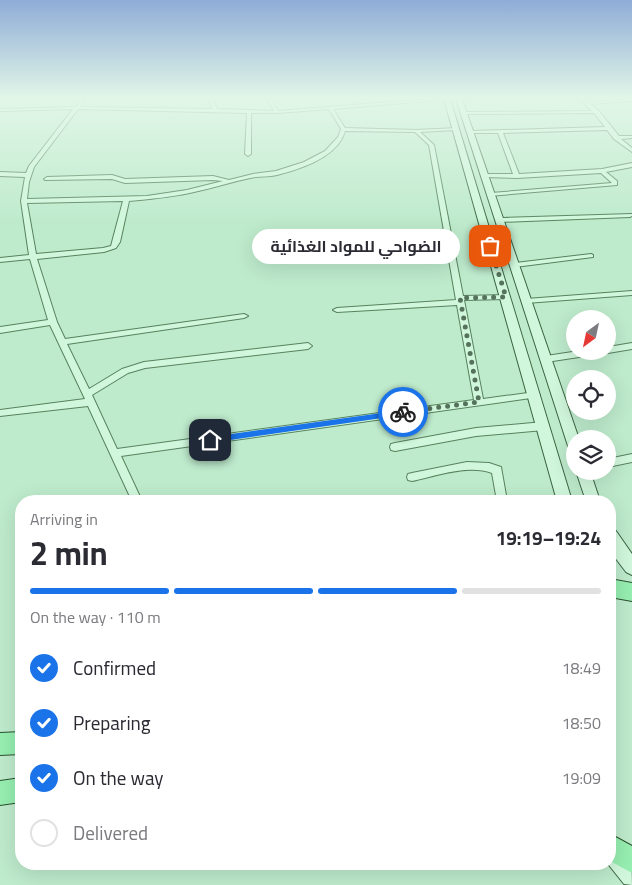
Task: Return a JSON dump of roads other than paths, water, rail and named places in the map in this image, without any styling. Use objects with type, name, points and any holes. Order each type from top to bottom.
[{"type":"main road","points":[[459,140],[563,495]]},
{"type":"main road","points":[[474,140],[570,430]]},
{"type":"main road","points":[[586,480],[591,495]]},
{"type":"main road","points":[[616,546],[632,567]]},
{"type":"main road","points":[[616,589],[632,592]]},
{"type":"main road","points":[[0,744],[15,743]]},
{"type":"main road","points":[[0,793],[15,791]]},
{"type":"main road","points":[[616,851],[632,860]]},
{"type":"main road","points":[[616,855],[632,876]]},
{"type":"street","points":[[51,140],[28,174],[24,201],[33,257],[53,322],[134,495]]},
{"type":"street","points":[[248,140],[248,154]]},
{"type":"street","points":[[24,201],[127,197],[188,192],[252,176],[275,173],[308,162],[336,145],[339,140]]},
{"type":"street","points":[[426,140],[431,145],[479,402]]},
{"type":"street","points":[[503,140],[517,176]]},
{"type":"street","points":[[619,140],[632,150]]},
{"type":"street","points":[[486,176],[517,176],[632,166]]},
{"type":"street","points":[[491,194],[615,184],[602,170]]},
{"type":"street","points":[[0,174],[28,174]]},
{"type":"street","points":[[46,179],[112,177],[125,181],[213,178],[230,181]]},
{"type":"street","points":[[0,260],[104,250],[114,247],[117,242],[127,197]]},
{"type":"street","points":[[500,220],[630,215]]},
{"type":"street","points":[[515,265],[591,256]]},
{"type":"street","points":[[526,301],[632,292]]},
{"type":"street","points":[[337,310],[506,297]]},
{"type":"street","points":[[63,342],[244,316]]},
{"type":"street","points":[[0,330],[53,322]]},
{"type":"street","points":[[0,412],[89,398],[125,371],[144,365],[308,346]]},
{"type":"street","points":[[616,349],[632,346]]},
{"type":"street","points":[[546,359],[566,356]]},
{"type":"street","points":[[114,453],[535,394]]},
{"type":"street","points":[[395,446],[476,432],[544,426]]},
{"type":"street","points":[[616,461],[632,458]]},
{"type":"street","points":[[412,477],[478,465],[491,466],[497,470],[501,495]]},
{"type":"place","name":"الضواحي للمواد الغذائية","points":[[490,246]]}]
